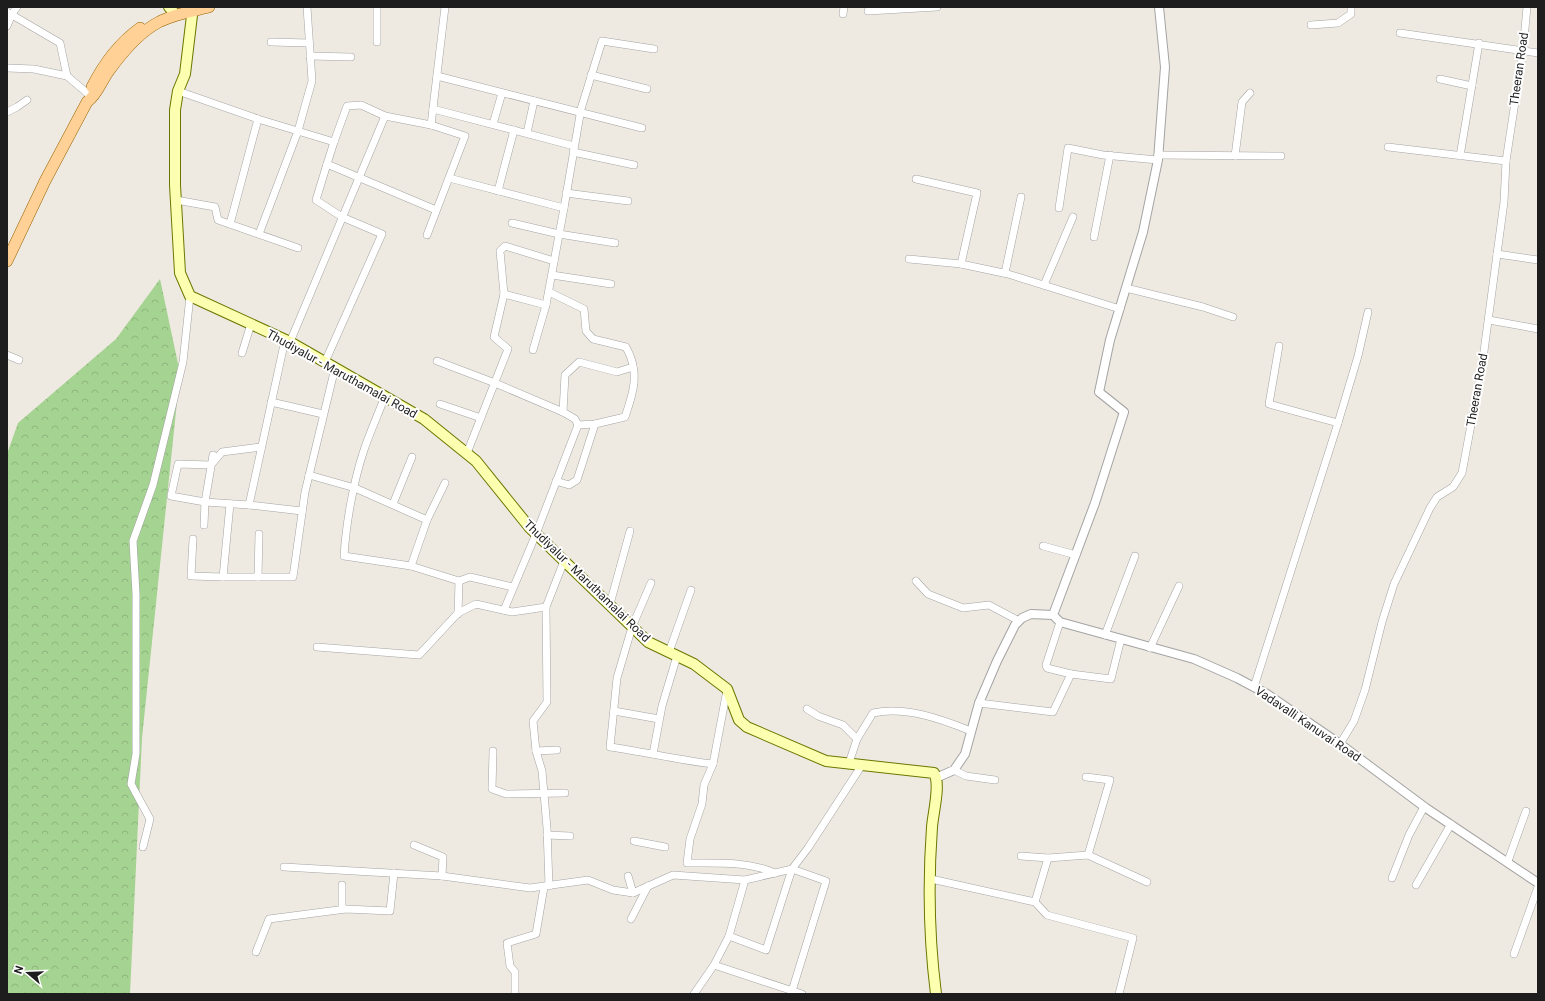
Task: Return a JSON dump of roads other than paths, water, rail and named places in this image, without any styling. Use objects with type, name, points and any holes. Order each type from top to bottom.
[{"type":"main road","points":[[7,261],[45,181],[105,70],[139,36],[158,22],[182,10],[209,7]]},
{"type":"main road","points":[[182,10],[185,74],[179,87],[175,110],[176,200],[180,273],[190,296]]},
{"type":"main road","name":"Thudiyalur - Maruthamalai Road","points":[[190,296],[288,341],[424,419],[476,460],[536,534],[648,642],[694,664],[727,689]]},
{"type":"main road","points":[[727,689],[739,720],[747,727],[826,761],[930,771],[936,778],[930,855],[931,956],[936,994]]},
{"type":"street","points":[[7,26],[9,13],[17,7]]},
{"type":"street","points":[[259,234],[298,131],[312,81],[307,7]]},
{"type":"street","points":[[377,7],[377,42]]},
{"type":"street","points":[[431,125],[446,7]]},
{"type":"street","points":[[868,11],[937,7]]},
{"type":"street","points":[[936,778],[954,770],[965,754],[979,703],[1010,633],[1019,621],[1031,614],[1053,615],[1095,503],[1124,412],[1098,392],[1110,340],[1143,232],[1158,157],[1165,67],[1159,7]]},
{"type":"street","points":[[1311,25],[1338,23],[1351,14],[1351,7]]},
{"type":"street","name":"Theeran Road","points":[[1340,744],[1354,721],[1365,690],[1382,622],[1394,584],[1437,497],[1453,487],[1462,473],[1482,366],[1504,202],[1506,161],[1523,50],[1527,7]]},
{"type":"street","points":[[9,13],[60,43],[67,76],[89,98]]},
{"type":"street","points":[[1400,32],[1538,53]]},
{"type":"street","points":[[534,350],[549,292],[580,112],[602,41],[654,49]]},
{"type":"street","points":[[271,42],[309,43]]},
{"type":"street","points":[[1460,156],[1479,43]]},
{"type":"street","points":[[310,56],[351,57]]},
{"type":"street","points":[[7,68],[34,69],[67,76]]},
{"type":"street","points":[[591,75],[647,89]]},
{"type":"street","points":[[437,76],[642,128]]},
{"type":"street","points":[[1440,79],[1472,86]]},
{"type":"street","points":[[179,87],[258,119],[334,142]]},
{"type":"street","points":[[1235,156],[1239,113],[1242,102],[1250,92]]},
{"type":"street","points":[[494,124],[502,93]]},
{"type":"street","points":[[7,112],[27,100]]},
{"type":"street","points":[[527,133],[534,100]]},
{"type":"street","points":[[325,362],[382,234],[342,217],[316,200],[347,106],[361,105],[385,116],[431,125],[465,136],[427,235]]},
{"type":"street","points":[[433,109],[527,133],[574,149],[634,165]]},
{"type":"street","points":[[248,505],[271,402],[288,341],[385,116]]},
{"type":"street","points":[[230,224],[258,119]]},
{"type":"street","points":[[498,191],[514,130]]},
{"type":"street","points":[[1388,147],[1506,161]]},
{"type":"street","points":[[1059,208],[1068,148],[1110,155],[1158,157],[1281,156]]},
{"type":"street","points":[[1094,237],[1110,155]]},
{"type":"street","points":[[327,164],[436,210]]},
{"type":"street","points":[[449,178],[564,208]]},
{"type":"street","points":[[916,179],[977,193],[961,264]]},
{"type":"street","points":[[566,193],[628,201]]},
{"type":"street","points":[[1004,273],[1020,197]]},
{"type":"street","points":[[176,200],[215,207],[218,220],[298,248]]},
{"type":"street","points":[[1044,285],[1072,217]]},
{"type":"street","points":[[512,223],[559,234],[615,243]]},
{"type":"street","points":[[468,453],[508,349],[494,337],[504,294],[500,251],[505,246],[554,262]]},
{"type":"street","points":[[1497,254],[1538,260]]},
{"type":"street","points":[[909,259],[961,264],[1004,273],[1120,309]]},
{"type":"street","points":[[552,275],[611,284]]},
{"type":"street","points":[[1126,288],[1203,307],[1233,318]]},
{"type":"street","points":[[549,292],[584,309],[586,331],[593,339],[626,346],[631,356],[635,388],[625,417],[595,424],[578,425]]},
{"type":"street","points":[[504,294],[546,305]]},
{"type":"street","points":[[143,847],[150,819],[131,784],[136,754],[136,594],[134,541],[152,485],[183,362],[190,296]]},
{"type":"street","points":[[1254,687],[1338,423],[1359,350],[1368,312]]},
{"type":"street","points":[[1488,320],[1538,329]]},
{"type":"street","points":[[242,353],[251,324]]},
{"type":"street","points":[[1279,346],[1269,404],[1338,423]]},
{"type":"street","points":[[7,355],[19,360]]},
{"type":"street","points":[[437,361],[495,383],[563,412],[575,419],[578,425],[536,534],[504,610]]},
{"type":"street","points":[[563,412],[565,375],[579,362],[617,372],[633,367]]},
{"type":"street","points":[[193,539],[191,576],[293,577],[302,511],[309,475],[335,368]]},
{"type":"street","points":[[385,396],[363,454],[346,531],[344,556],[411,566],[459,581],[470,577],[513,587]]},
{"type":"street","points":[[271,402],[323,414]]},
{"type":"street","points":[[440,404],[481,418]]},
{"type":"street","points":[[556,481],[569,485],[577,480],[595,424]]},
{"type":"street","points":[[211,465],[222,452],[261,447]]},
{"type":"street","points":[[204,525],[205,502],[213,455]]},
{"type":"street","points":[[393,504],[412,458]]},
{"type":"street","points":[[211,465],[178,464],[171,496],[205,502],[302,511]]},
{"type":"street","points":[[309,475],[355,488],[427,520]]},
{"type":"street","points":[[411,566],[427,520],[445,483]]},
{"type":"street","points":[[223,577],[230,504]]},
{"type":"street","points":[[610,604],[630,531]]},
{"type":"street","points":[[258,577],[259,534]]},
{"type":"street","points":[[1043,546],[1076,555]]},
{"type":"street","points":[[1105,635],[1134,556]]},
{"type":"street","points":[[515,994],[515,972],[510,966],[507,943],[536,934],[547,886],[548,835],[542,771],[536,751],[533,721],[547,702],[546,607],[564,561]]},
{"type":"street","points":[[458,614],[459,581]]},
{"type":"street","points":[[916,582],[928,594],[963,608],[989,605],[1019,621]]},
{"type":"street","points":[[651,583],[632,627],[617,678],[610,747],[674,759],[713,764]]},
{"type":"street","points":[[1150,648],[1179,586]]},
{"type":"street","points":[[653,754],[673,654],[691,590]]},
{"type":"street","points":[[317,647],[419,655],[458,614],[476,604],[512,612],[546,607]]},
{"type":"street","name":"Vadavalli Kanuvai Road","points":[[1053,615],[1060,622],[1194,659],[1254,687],[1340,744],[1424,807],[1508,861],[1538,883]]},
{"type":"street","points":[[1060,622],[1046,665],[1047,668],[1072,674],[1111,679],[1121,640]]},
{"type":"street","points":[[979,703],[1053,712],[1072,674]]},
{"type":"street","points":[[727,689],[713,764],[704,785],[702,804],[690,839],[687,864],[726,863],[762,867],[775,873]]},
{"type":"street","points":[[807,709],[818,716],[842,725],[858,739]]},
{"type":"street","points":[[614,711],[659,719]]},
{"type":"street","points":[[849,763],[858,739],[873,713],[883,711],[940,719],[972,731]]},
{"type":"street","points":[[536,751],[557,750]]},
{"type":"street","points":[[493,751],[492,789],[506,794],[565,793]]},
{"type":"street","points":[[729,936],[766,950],[792,869],[808,848],[862,765]]},
{"type":"street","points":[[954,770],[966,776],[995,780]]},
{"type":"street","points":[[1086,777],[1110,780],[1088,855]]},
{"type":"street","points":[[1392,878],[1409,835],[1424,807]]},
{"type":"street","points":[[1508,861],[1526,811]]},
{"type":"street","points":[[1416,885],[1451,824]]},
{"type":"street","points":[[548,835],[570,836]]},
{"type":"street","points":[[634,841],[665,847]]},
{"type":"street","points":[[414,846],[443,857],[442,876]]},
{"type":"street","points":[[1021,856],[1048,858],[1088,855],[1147,882]]},
{"type":"street","points":[[1035,902],[1048,858]]},
{"type":"street","points":[[284,867],[442,876],[530,888],[588,880],[613,890],[633,893],[673,876],[745,880],[792,869],[826,881],[792,991]]},
{"type":"street","points":[[256,952],[269,919],[342,909],[390,911],[394,873]]},
{"type":"street","points":[[628,876],[633,893]]},
{"type":"street","points":[[930,879],[1035,902],[1047,915],[1133,938],[1119,994]]},
{"type":"street","points":[[694,994],[714,966],[729,936],[745,880]]},
{"type":"street","points":[[342,885],[342,909]]},
{"type":"street","points":[[631,919],[648,886]]},
{"type":"street","points":[[1514,954],[1538,887]]},
{"type":"street","points":[[714,966],[802,994]]}]
